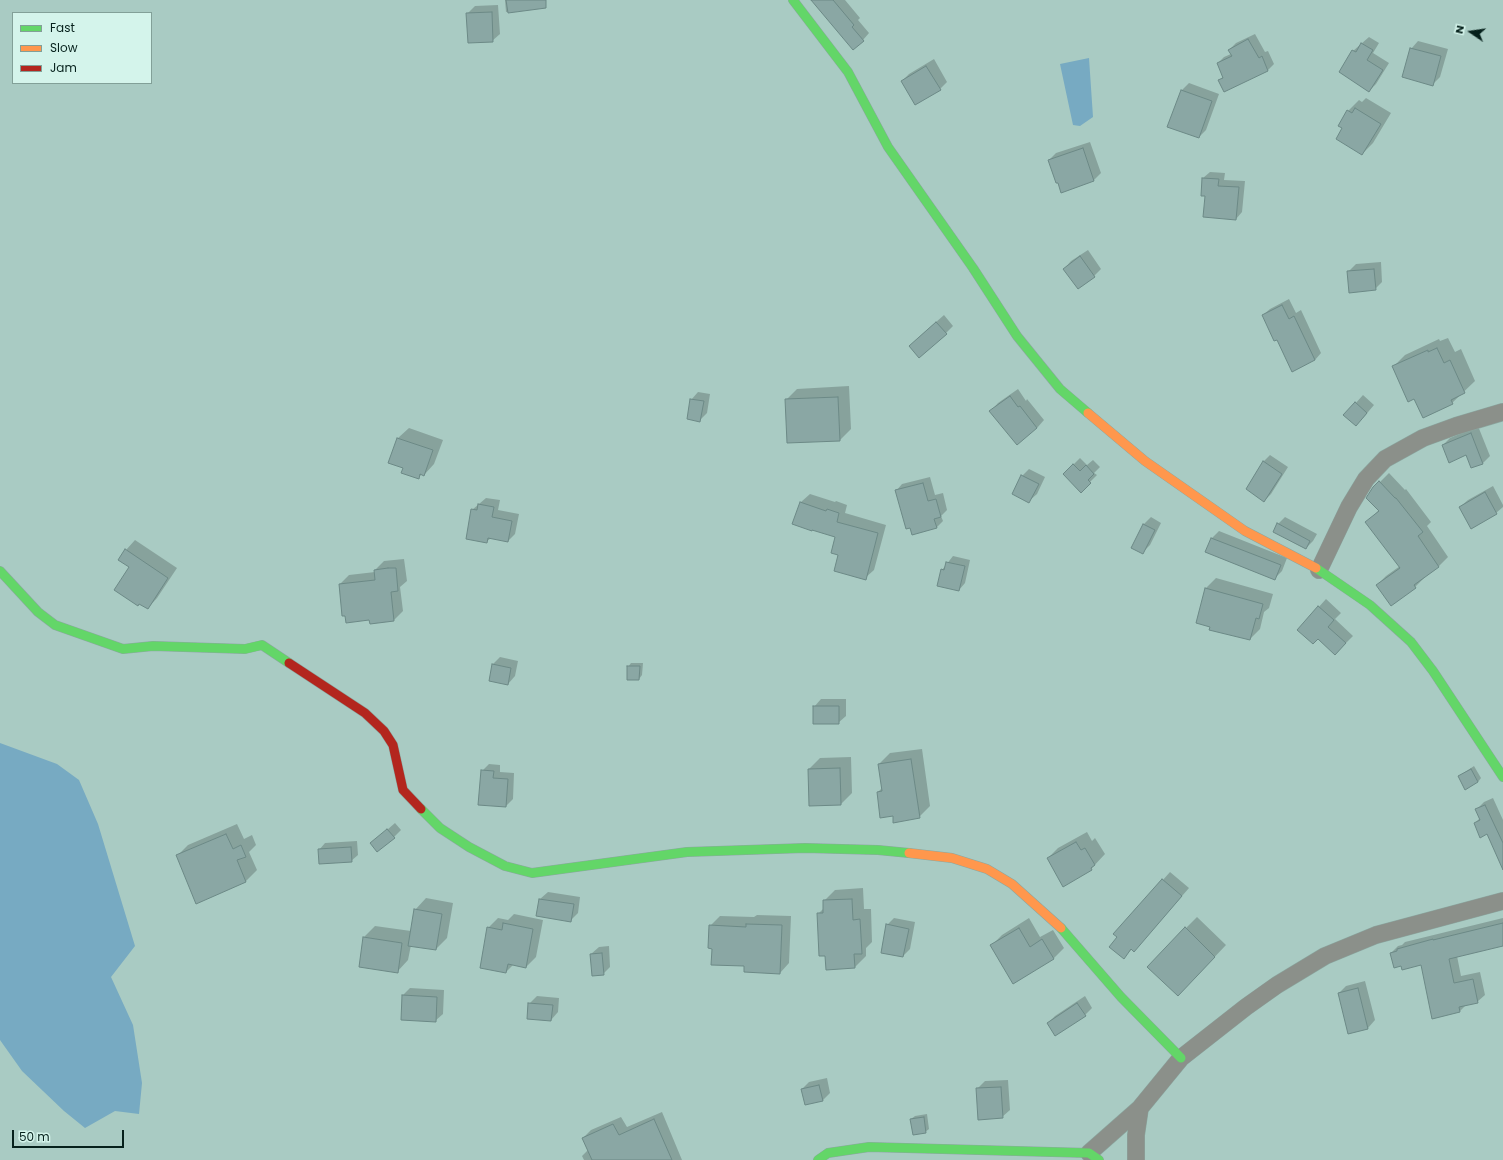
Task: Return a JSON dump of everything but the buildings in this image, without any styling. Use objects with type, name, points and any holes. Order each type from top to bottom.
[{"type":"street","points":[[793,0],[848,72],[888,147],[973,268],[1017,336],[1060,389],[1145,461],[1188,492],[1245,531],[1319,570],[1370,605],[1388,620],[1411,642],[1503,777]]},
{"type":"street","points":[[1319,570],[1349,507],[1366,479],[1386,459],[1423,438],[1456,426],[1503,412]]},
{"type":"street","points":[[0,571],[38,612],[55,625],[123,649],[152,646],[245,649],[262,645],[365,713],[384,731],[393,745],[403,790],[440,828],[469,847],[504,866],[532,873],[687,852],[805,848],[878,850],[952,858],[987,869],[1012,884],[1063,930],[1121,997],[1181,1058]]},
{"type":"street","points":[[824,1158],[869,1147],[1094,1157],[1140,1108],[1181,1058],[1246,1007],[1277,985],[1325,956],[1376,935],[1503,901]]},
{"type":"street","points":[[1136,1160],[1136,1136],[1140,1108]]},
{"type":"water","points":[[1089,58],[1093,117],[1080,126],[1073,125],[1060,64]]},
{"type":"water","points":[[0,743],[57,764],[79,780],[98,824],[135,946],[111,977],[133,1025],[142,1083],[139,1114],[115,1111],[85,1128],[64,1111],[22,1071],[0,1040]]},
{"type":"traffic: fast","points":[[793,0],[848,72],[888,147],[973,268],[1017,336],[1060,389],[1088,413]]},
{"type":"traffic: fast","points":[[1316,568],[1370,605],[1411,642],[1433,671],[1503,777]]},
{"type":"traffic: fast","points":[[0,571],[38,612],[55,625],[123,649],[153,646],[245,649],[262,645],[289,663]]},
{"type":"traffic: fast","points":[[421,809],[440,828],[469,847],[505,866],[532,873],[687,852],[805,848],[878,850],[909,853]]},
{"type":"traffic: fast","points":[[1061,928],[1121,997],[1181,1058]]},
{"type":"traffic: fast","points":[[818,1160],[828,1153],[869,1147],[1089,1153],[1099,1160]]},
{"type":"traffic: slow","points":[[1088,413],[1145,461],[1245,531],[1316,568]]},
{"type":"traffic: slow","points":[[909,853],[952,858],[987,869],[1012,884],[1061,928]]},
{"type":"traffic: jam","points":[[289,663],[365,713],[384,731],[393,745],[403,790],[421,809]]}]
